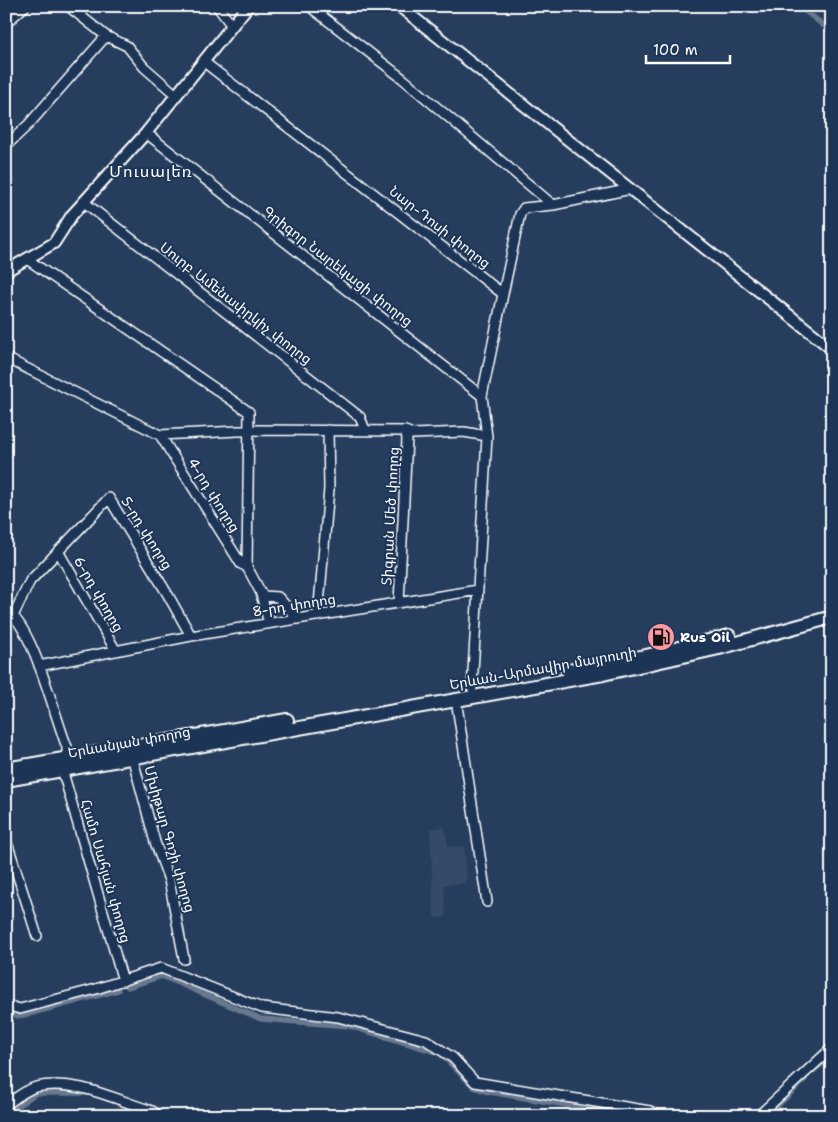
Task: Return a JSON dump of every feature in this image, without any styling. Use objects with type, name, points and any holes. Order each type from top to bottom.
[{"type":"highway","name":"Երևան-Արմավիր մայրուղի","points":[[257,730],[646,656],[832,608]]},
{"type":"highway","name":"Երևան-Արմավիր մայրուղի","points":[[257,730],[456,699],[648,665],[832,617]]},
{"type":"highway","name":"Երևանյան փողոց","points":[[6,780],[65,764],[257,730]]},
{"type":"highway","name":"Երևանյան փողոց","points":[[6,769],[132,756],[257,730]]},
{"type":"main road","points":[[6,271],[54,243],[72,215],[146,133],[175,94],[204,62],[248,6]]},
{"type":"main road","points":[[399,6],[832,349]]},
{"type":"street","points":[[6,23],[25,6]]},
{"type":"street","points":[[68,6],[106,36],[127,46],[144,68],[175,94]]},
{"type":"street","points":[[217,6],[232,26]]},
{"type":"street","points":[[310,6],[402,78],[553,205]]},
{"type":"street","points":[[6,146],[29,124],[106,36]]},
{"type":"street","name":"Նար-Դոսի փողոց","points":[[204,62],[503,294],[520,214],[524,208],[553,205],[631,189]]},
{"type":"street","name":"Գրիգոր Նարեկացի փողոց","points":[[146,133],[482,396]]},
{"type":"street","name":"Սուրբ Ամենափրկիչ փողոց","points":[[84,202],[360,417],[365,430]]},
{"type":"street","points":[[27,259],[249,412],[247,567]]},
{"type":"street","points":[[472,688],[487,436],[482,396],[503,294]]},
{"type":"street","points":[[6,358],[160,435]]},
{"type":"street","points":[[318,616],[329,489],[328,430]]},
{"type":"street","name":"Տիգրան Մեծ փողոց","points":[[160,435],[365,430],[405,431],[413,434],[464,432],[487,436]]},
{"type":"street","name":"Տիգրան Մեծ փողոց","points":[[399,603],[406,487],[407,438],[405,431]]},
{"type":"street","name":"4-րդ փողոց","points":[[160,435],[241,564],[247,567],[260,591],[269,623]]},
{"type":"street","name":"5-րդ փողոց","points":[[10,612],[30,581],[109,498],[191,636]]},
{"type":"street","name":"6-րդ փողոց","points":[[58,551],[116,651]]},
{"type":"street","name":"8-րդ փողոց","points":[[39,666],[191,636],[478,590]]},
{"type":"street","points":[[260,591],[263,596],[278,597],[290,613],[298,619]]},
{"type":"street","name":"Համո Սահյան փողոց","points":[[10,612],[34,648],[66,747],[65,764],[123,981]]},
{"type":"street","points":[[456,699],[487,902]]},
{"type":"street","name":"Մխիթար Գոշի փողոց","points":[[132,756],[155,842],[169,880],[184,959]]},
{"type":"street","points":[[6,839],[37,936]]},
{"type":"street","points":[[6,1005],[20,1009],[123,981],[161,968],[262,1008],[338,1017],[426,1040],[453,1058],[475,1082],[650,1112],[658,1116]]},
{"type":"street","points":[[758,1116],[832,1048]]},
{"type":"street","points":[[6,1104],[29,1090],[51,1086],[87,1089],[152,1111],[159,1116]]},
{"type":"shaded area","points":[[445,827],[448,847],[464,846],[467,883],[444,885],[446,917],[434,918],[430,829]]},
{"type":"waterway","points":[[799,6],[832,32]]},
{"type":"waterway","points":[[128,987],[162,976],[261,1019],[350,1026],[440,1053],[474,1087],[485,1091],[630,1116]]},
{"type":"waterway","points":[[6,1012],[18,1016],[118,990]]},
{"type":"waterway","points":[[811,1072],[832,1057]]},
{"type":"waterway","points":[[767,1116],[805,1079]]},
{"type":"waterway","points":[[6,1114],[36,1093],[90,1093]]},
{"type":"place","name":"Rus Oil","points":[[661,637]]},
{"type":"district","name":"Մուսալեռ","points":[[151,171]]}]
